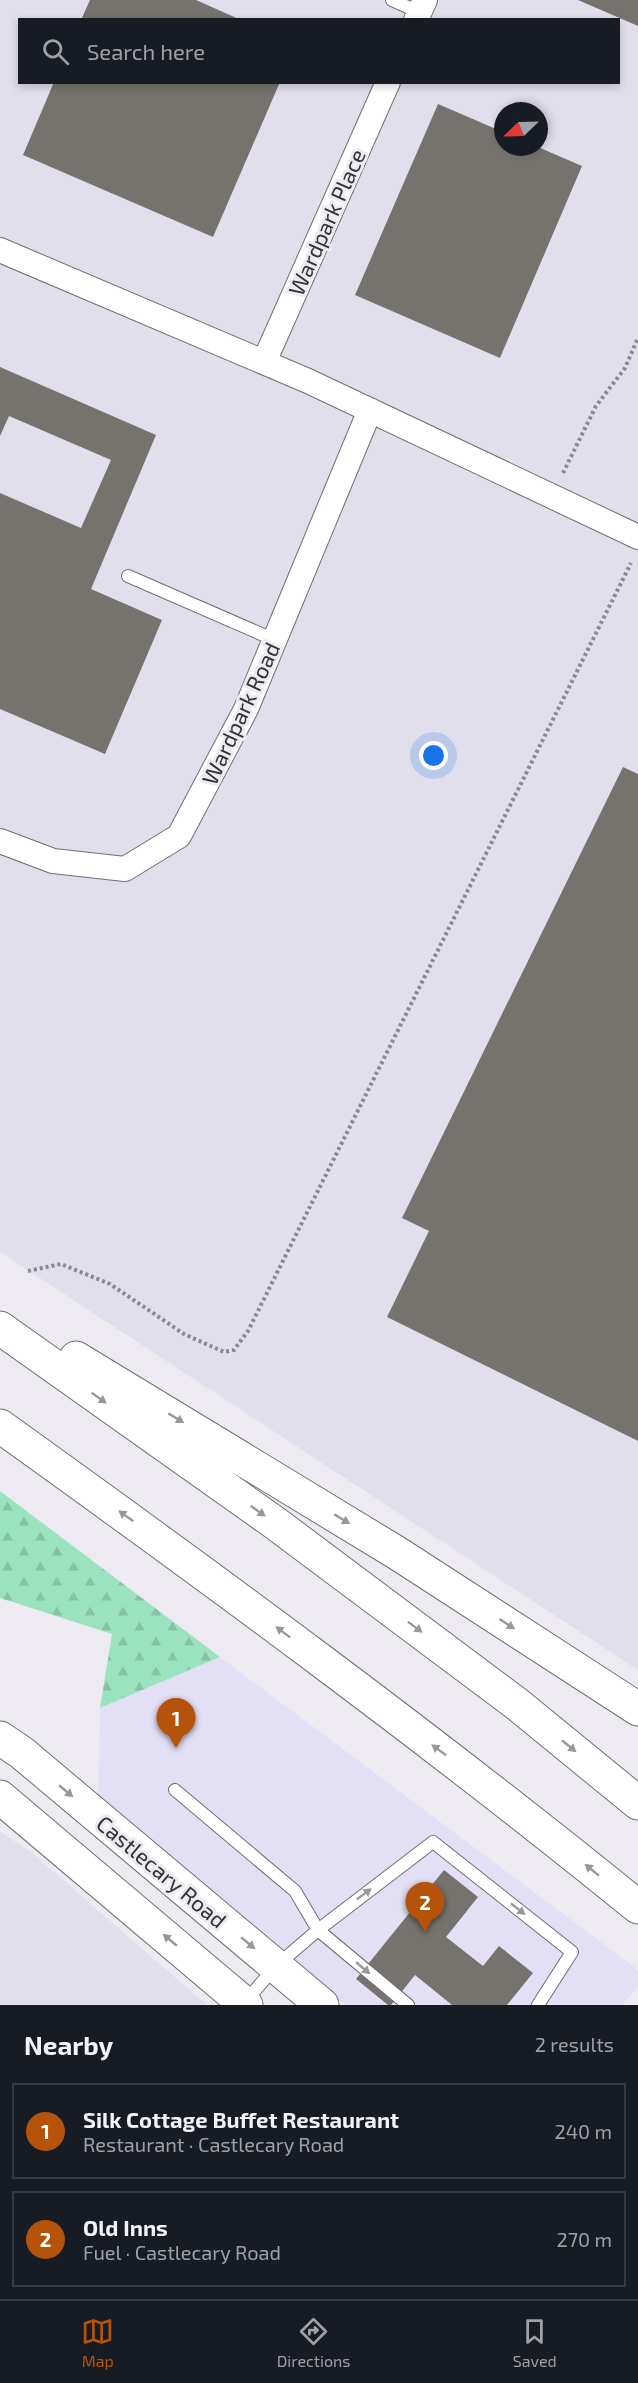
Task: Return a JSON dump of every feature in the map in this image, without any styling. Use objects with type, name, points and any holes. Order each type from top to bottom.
[{"type":"main road","points":[[0,1311],[397,1553],[638,1709]]},
{"type":"main road","points":[[0,1328],[275,1523],[517,1704],[638,1803]]},
{"type":"main road","points":[[0,1426],[208,1575],[536,1824],[638,1907]]},
{"type":"main road","name":"Castlecary Road","points":[[0,1738],[22,1753],[322,2005]]},
{"type":"main road","points":[[0,1797],[245,2004]]},
{"type":"street","name":"Wardpark Place","points":[[264,362],[387,84]]},
{"type":"street","points":[[0,250],[264,362],[638,537]]},
{"type":"street","name":"Wardpark Road","points":[[0,841],[53,861],[125,869],[179,836],[246,708],[370,410]]},
{"type":"lane","points":[[392,0],[420,10]]},
{"type":"lane","points":[[128,576],[275,640]]},
{"type":"lane","points":[[176,1790],[295,1891],[318,1930],[408,2005]]},
{"type":"lane","points":[[245,2004],[276,1966],[318,1930],[433,1842],[572,1952],[538,2005]]},
{"type":"path","points":[[552,496],[596,406],[625,368],[638,338]]},
{"type":"path","points":[[28,1271],[61,1264],[110,1284],[184,1334],[224,1352],[234,1350],[248,1331],[633,560]]},
{"type":"shaded area","points":[[0,0],[638,0],[638,1670],[0,1252]]},
{"type":"shaded area","points":[[220,1657],[638,1970],[638,1987],[622,2005],[345,2005],[98,1799],[100,1708]]},
{"type":"shaded area","points":[[0,1831],[32,1853],[207,2005],[0,2005]]},
{"type":"green space","points":[[0,1491],[220,1657],[100,1708],[112,1634],[0,1598]]},
{"type":"building","points":[[90,0],[196,0],[236,18],[82,18]]},
{"type":"building","points":[[578,0],[638,0],[638,26]]},
{"type":"building","points":[[53,84],[279,84],[213,237],[23,155]]},
{"type":"building","points":[[438,104],[494,128],[494,156],[548,156],[548,151],[582,166],[500,358],[355,295]]},
{"type":"building","points":[[0,367],[156,435],[91,589],[162,620],[105,754],[0,709],[0,493],[81,528],[111,460],[9,416],[0,436]]},
{"type":"building","points":[[623,767],[638,774],[638,1441],[387,1317],[429,1231],[402,1218]]},
{"type":"building","points":[[444,1870],[478,1897],[446,1937],[483,1966],[499,1946],[533,1973],[507,2005],[452,2005],[415,1975],[391,2005],[388,2005],[356,1979]]},
{"type":"place","name":"Silk Cottage Buffet Restaurant","points":[[176,1748]]},
{"type":"place","name":"Old Inns","points":[[425,1932]]}]
